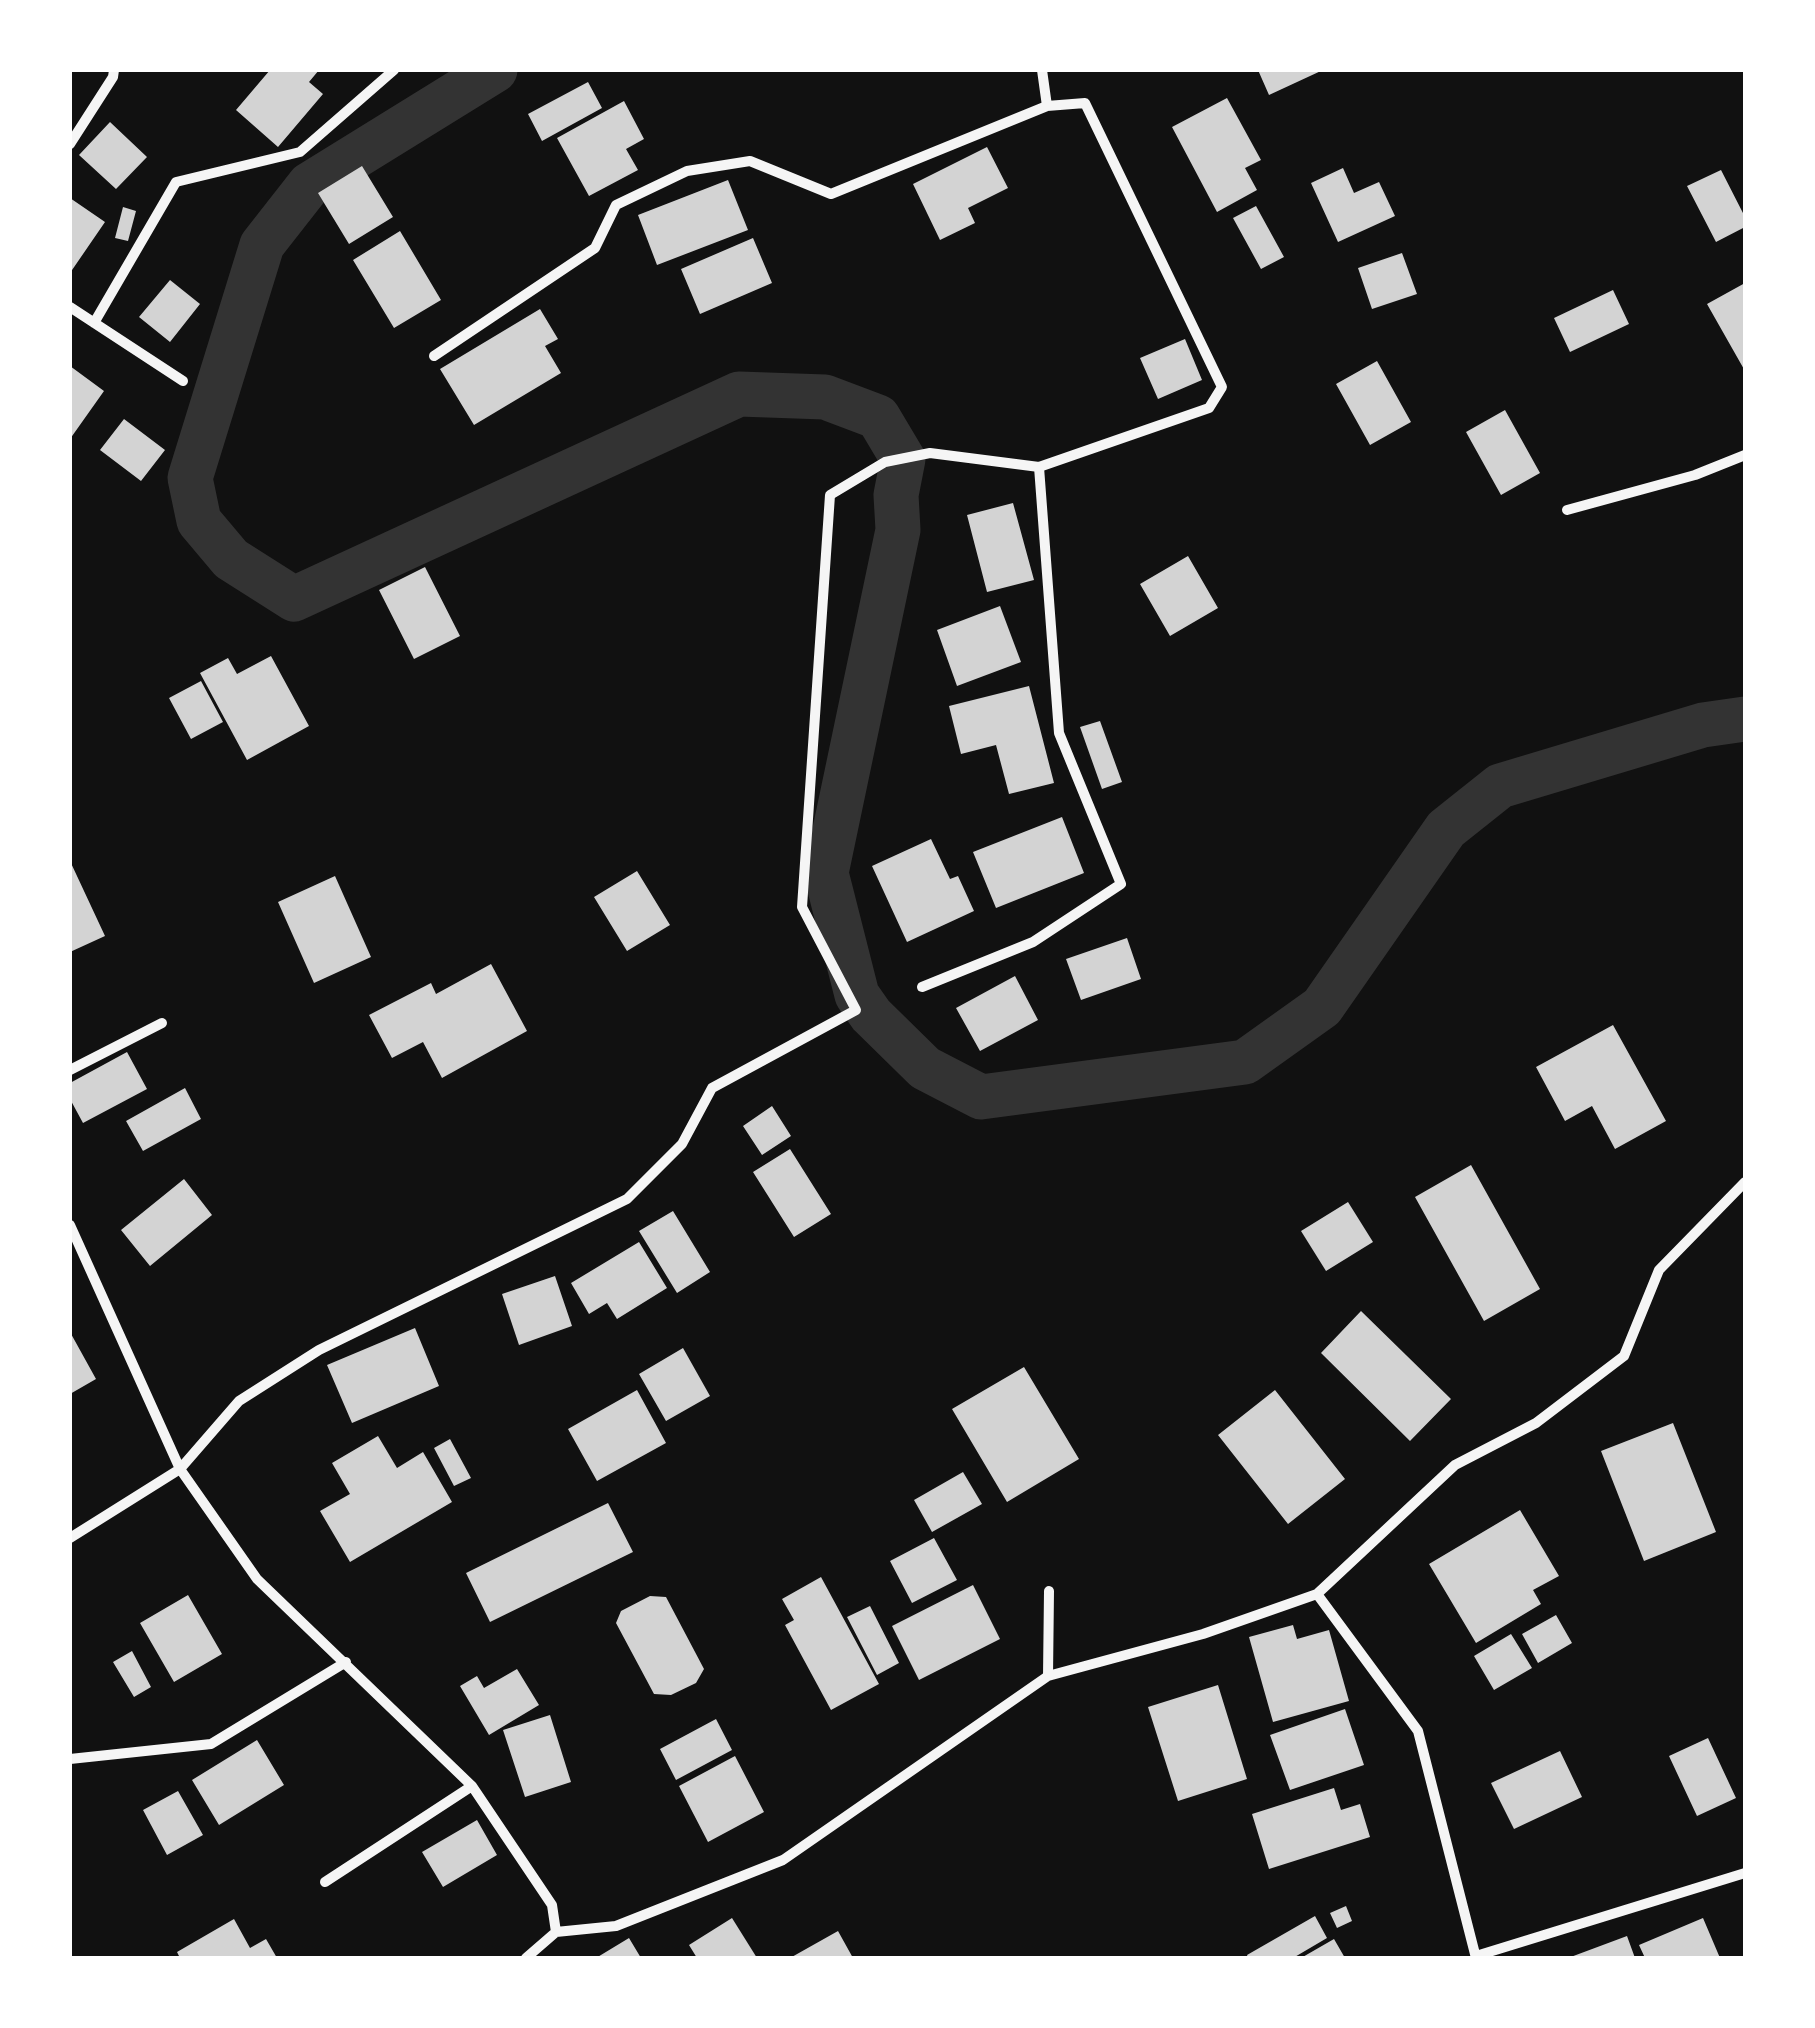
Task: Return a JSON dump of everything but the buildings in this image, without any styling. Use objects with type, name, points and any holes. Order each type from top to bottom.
[{"type":"street","points":[[70,144],[114,70]]},
{"type":"street","points":[[94,323],[176,182],[300,152],[394,70]]},
{"type":"street","points":[[1042,70],[1046,106]]},
{"type":"street","points":[[70,1538],[180,1469],[240,1402],[319,1350],[627,1199],[682,1144],[712,1088],[856,1010],[802,907],[830,495],[885,462],[930,453],[1039,467],[1209,408],[1222,386],[1085,103],[1046,106],[832,194],[750,160],[687,170],[616,206],[596,248],[434,356]]},
{"type":"street","points":[[70,307],[183,380]]},
{"type":"street","points":[[1567,510],[1695,475],[1745,455]]},
{"type":"street","points":[[922,987],[1033,942],[1121,884],[1059,734],[1039,467]]},
{"type":"street","points":[[70,1070],[162,1024]]},
{"type":"street","points":[[526,1958],[556,1932],[616,1926],[783,1860],[1048,1676],[1203,1634],[1317,1594],[1455,1466],[1536,1422],[1624,1356],[1659,1270],[1745,1182]]},
{"type":"street","points":[[70,1224],[180,1469],[257,1579],[472,1786],[552,1905],[556,1932]]},
{"type":"street","points":[[1048,1676],[1050,1591]]},
{"type":"street","points":[[1317,1594],[1418,1731],[1476,1957],[1745,1873]]},
{"type":"street","points":[[70,1759],[211,1744],[346,1662]]},
{"type":"street","points":[[325,1882],[472,1786]]},
{"type":"waterway","points":[[495,70],[309,185],[262,245],[190,478],[199,521],[231,559],[294,599],[739,394],[825,397],[878,417],[903,459],[896,495],[898,530],[826,873],[857,995],[871,1015],[925,1068],[981,1097],[1245,1062],[1322,1007],[1446,829],[1500,786],[1703,725],[1745,719]]}]
